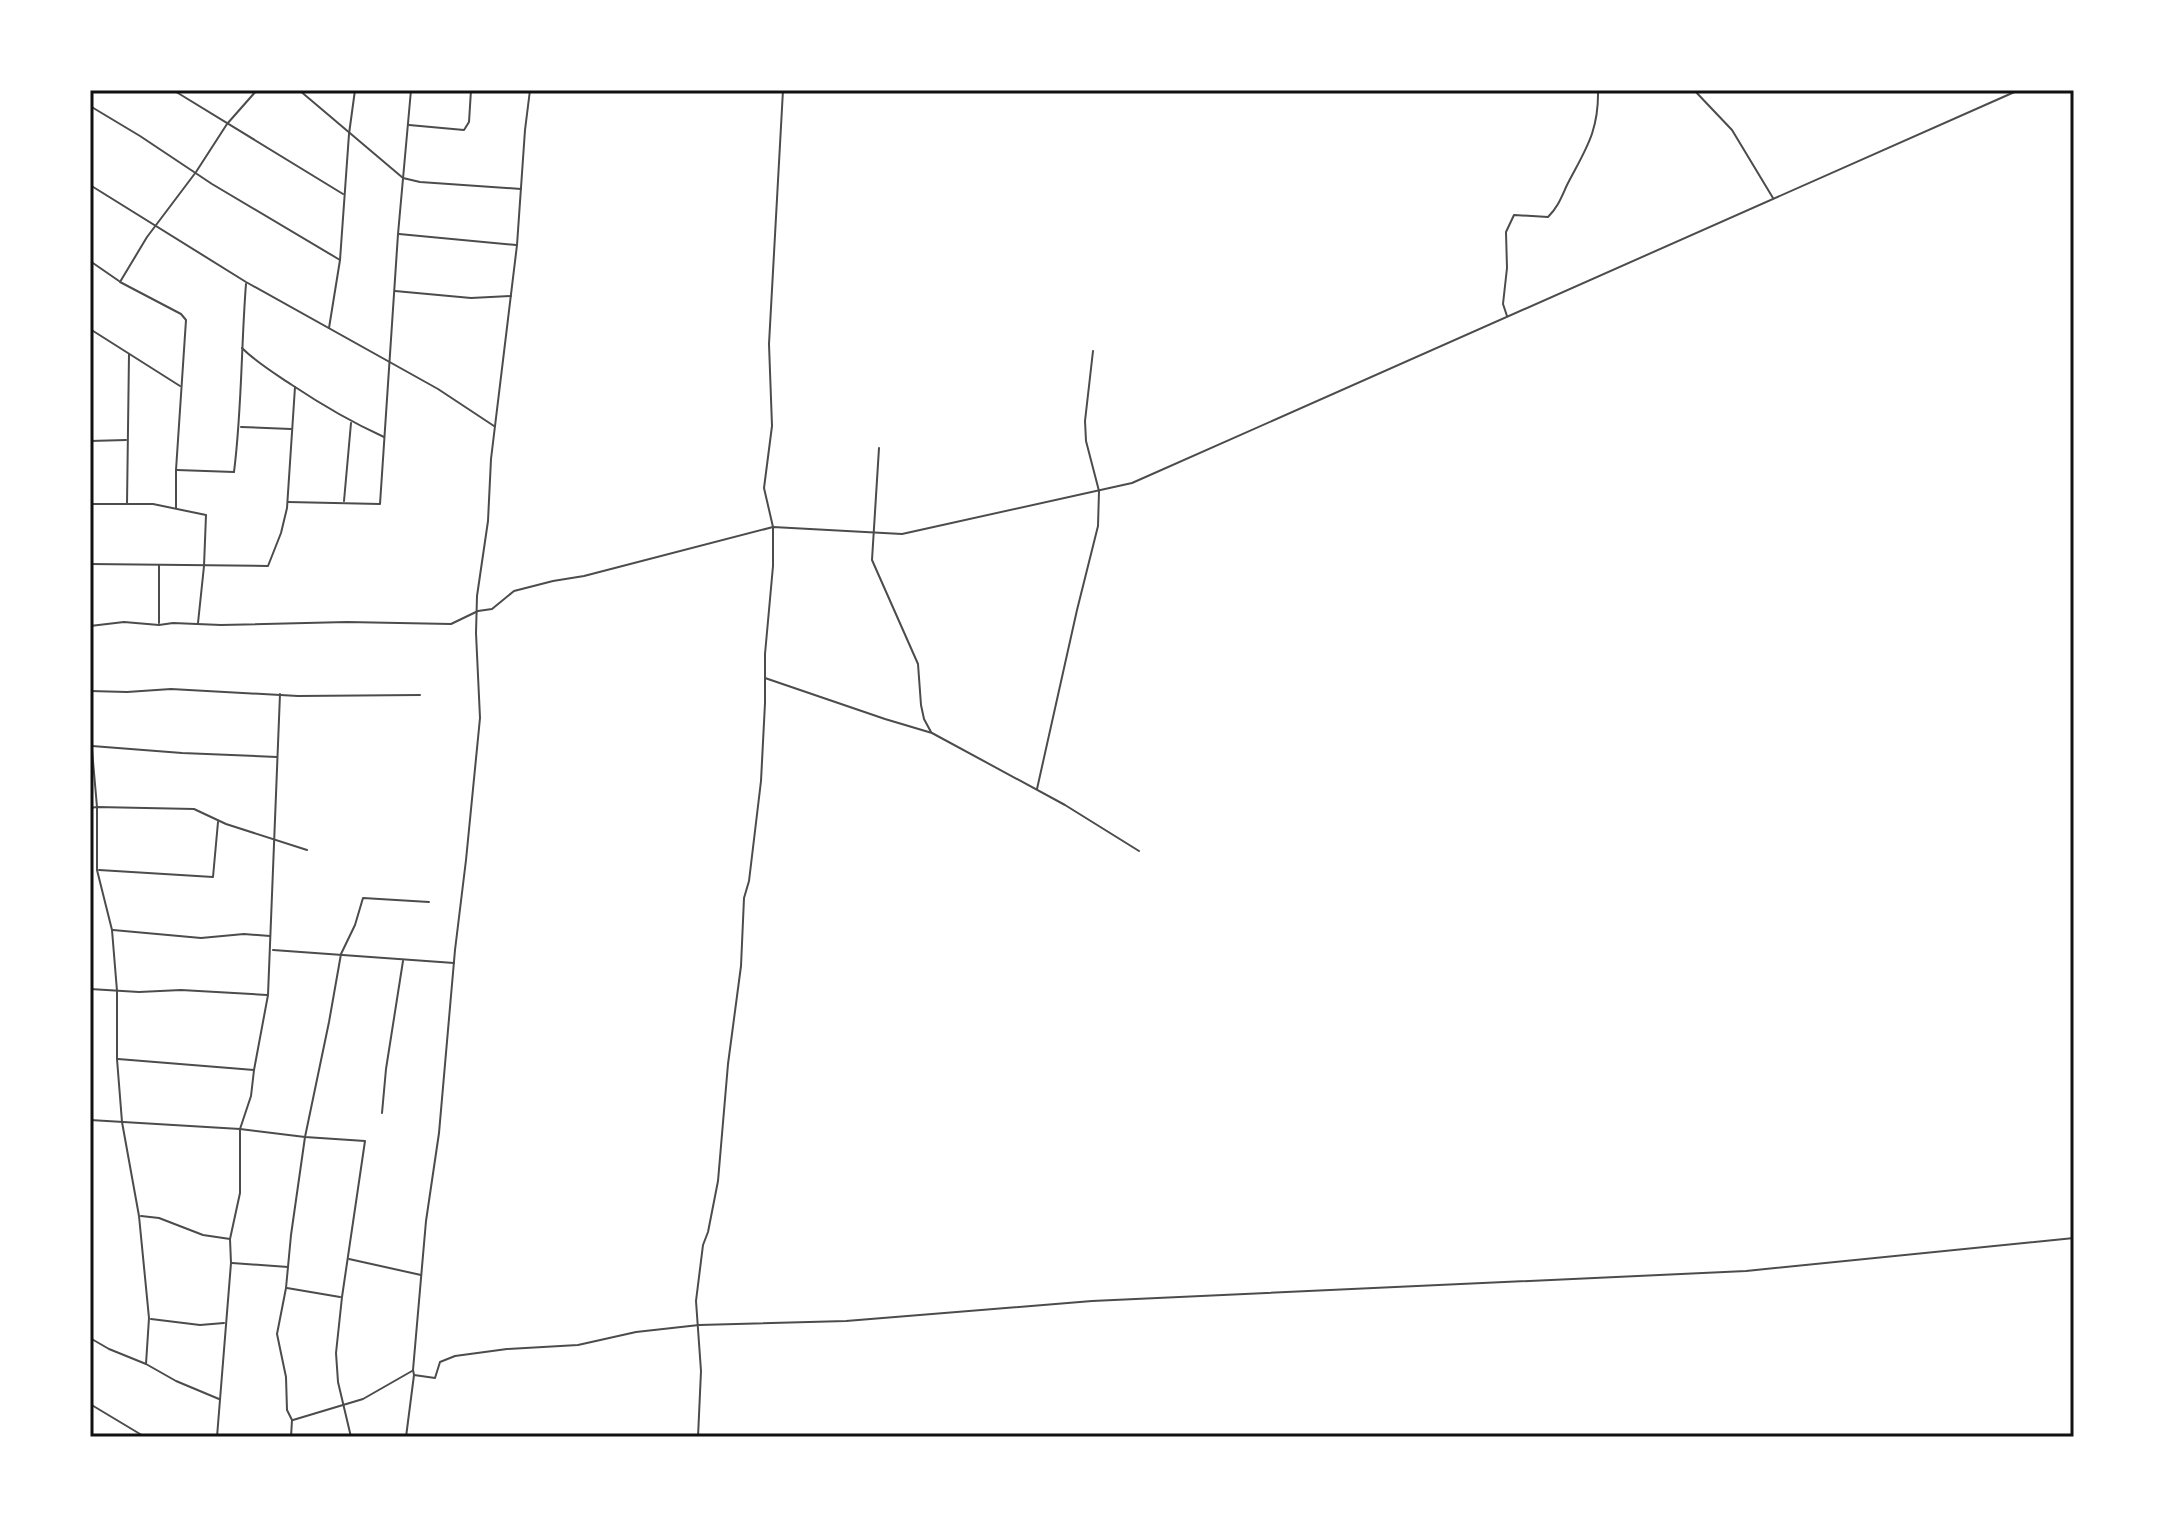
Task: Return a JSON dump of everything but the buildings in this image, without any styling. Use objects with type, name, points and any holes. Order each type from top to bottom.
[{"type":"street","points":[[173,90],[345,194]]},
{"type":"street","points":[[120,282],[227,124],[257,90]]},
{"type":"street","points":[[299,90],[403,178],[420,182],[521,189]]},
{"type":"street","points":[[329,330],[340,260],[355,90]]},
{"type":"street","points":[[288,502],[380,504],[411,90]]},
{"type":"street","points":[[408,125],[464,130],[469,122],[471,90]]},
{"type":"street","points":[[406,1437],[480,718],[477,596],[488,521],[491,459],[517,245],[530,90]]},
{"type":"street","points":[[698,1437],[701,1386],[696,1301],[703,1245],[718,1181],[731,1035],[741,966],[744,898],[749,881],[761,781],[765,644],[773,566],[773,527],[764,488],[772,426],[769,344],[783,90]]},
{"type":"street","points":[[1507,317],[1503,304],[1507,268],[1506,232],[1514,215],[1548,217],[1558,207],[1590,144],[1596,121],[1598,90]]},
{"type":"street","points":[[1694,90],[1732,130],[1774,199]]},
{"type":"street","points":[[90,626],[124,622],[159,625],[451,624],[478,611],[492,609],[514,591],[773,527],[902,534],[1132,483],[2019,90]]},
{"type":"street","points":[[90,106],[340,260]]},
{"type":"street","points":[[90,185],[246,282],[438,389],[495,426]]},
{"type":"street","points":[[398,234],[517,245]]},
{"type":"street","points":[[90,261],[120,282],[181,314],[186,320],[176,508]]},
{"type":"street","points":[[176,470],[234,472],[240,427],[246,282]]},
{"type":"street","points":[[394,291],[471,298],[511,296]]},
{"type":"street","points":[[90,329],[182,387]]},
{"type":"street","points":[[241,347],[253,360],[295,387],[351,422],[384,437]]},
{"type":"street","points":[[1037,789],[1098,526],[1099,491],[1086,441],[1085,421],[1093,351]]},
{"type":"street","points":[[127,505],[129,354]]},
{"type":"street","points":[[90,564],[268,566],[281,533],[288,502],[295,387]]},
{"type":"street","points":[[343,503],[351,422]]},
{"type":"street","points":[[240,427],[292,429]]},
{"type":"street","points":[[90,441],[127,440]]},
{"type":"street","points":[[879,448],[872,560],[918,664],[921,705],[932,733]]},
{"type":"street","points":[[90,504],[153,504],[206,515],[198,625]]},
{"type":"street","points":[[159,564],[159,625]]},
{"type":"street","points":[[765,678],[932,733],[1037,789],[1139,851]]},
{"type":"street","points":[[90,691],[171,689],[298,696],[420,695]]},
{"type":"street","points":[[217,1437],[231,1263],[230,1239],[240,1193],[240,1129],[251,1096],[268,995],[280,694]]},
{"type":"street","points":[[90,727],[97,807],[97,870],[112,930],[117,991],[117,1059],[122,1122],[139,1216],[149,1318],[146,1364]]},
{"type":"street","points":[[91,746],[278,757]]},
{"type":"street","points":[[90,808],[194,809],[218,821],[307,850]]},
{"type":"street","points":[[97,870],[213,877],[218,821]]},
{"type":"street","points":[[291,1437],[292,1420],[287,1410],[286,1377],[277,1334],[286,1288],[305,1137],[341,954],[355,925],[363,898],[429,902]]},
{"type":"street","points":[[112,930],[201,938],[244,934],[270,936]]},
{"type":"street","points":[[271,949],[455,963]]},
{"type":"street","points":[[382,1113],[404,960]]},
{"type":"street","points":[[90,989],[268,995]]},
{"type":"street","points":[[117,1059],[254,1070]]},
{"type":"street","points":[[90,1120],[240,1129],[365,1141],[336,1353],[338,1382],[351,1437]]},
{"type":"street","points":[[139,1216],[159,1218],[203,1235],[230,1239]]},
{"type":"street","points":[[414,1375],[435,1378],[440,1362],[455,1356],[578,1345],[636,1332],[699,1325],[846,1321],[1092,1301],[1746,1271],[2074,1238]]},
{"type":"street","points":[[349,1259],[422,1275]]},
{"type":"street","points":[[231,1263],[288,1267]]},
{"type":"street","points":[[286,1288],[342,1297]]},
{"type":"street","points":[[149,1318],[200,1325],[226,1324]]},
{"type":"street","points":[[90,1338],[221,1400]]},
{"type":"street","points":[[292,1420],[363,1399],[413,1370]]},
{"type":"street","points":[[90,1404],[145,1437]]}]
